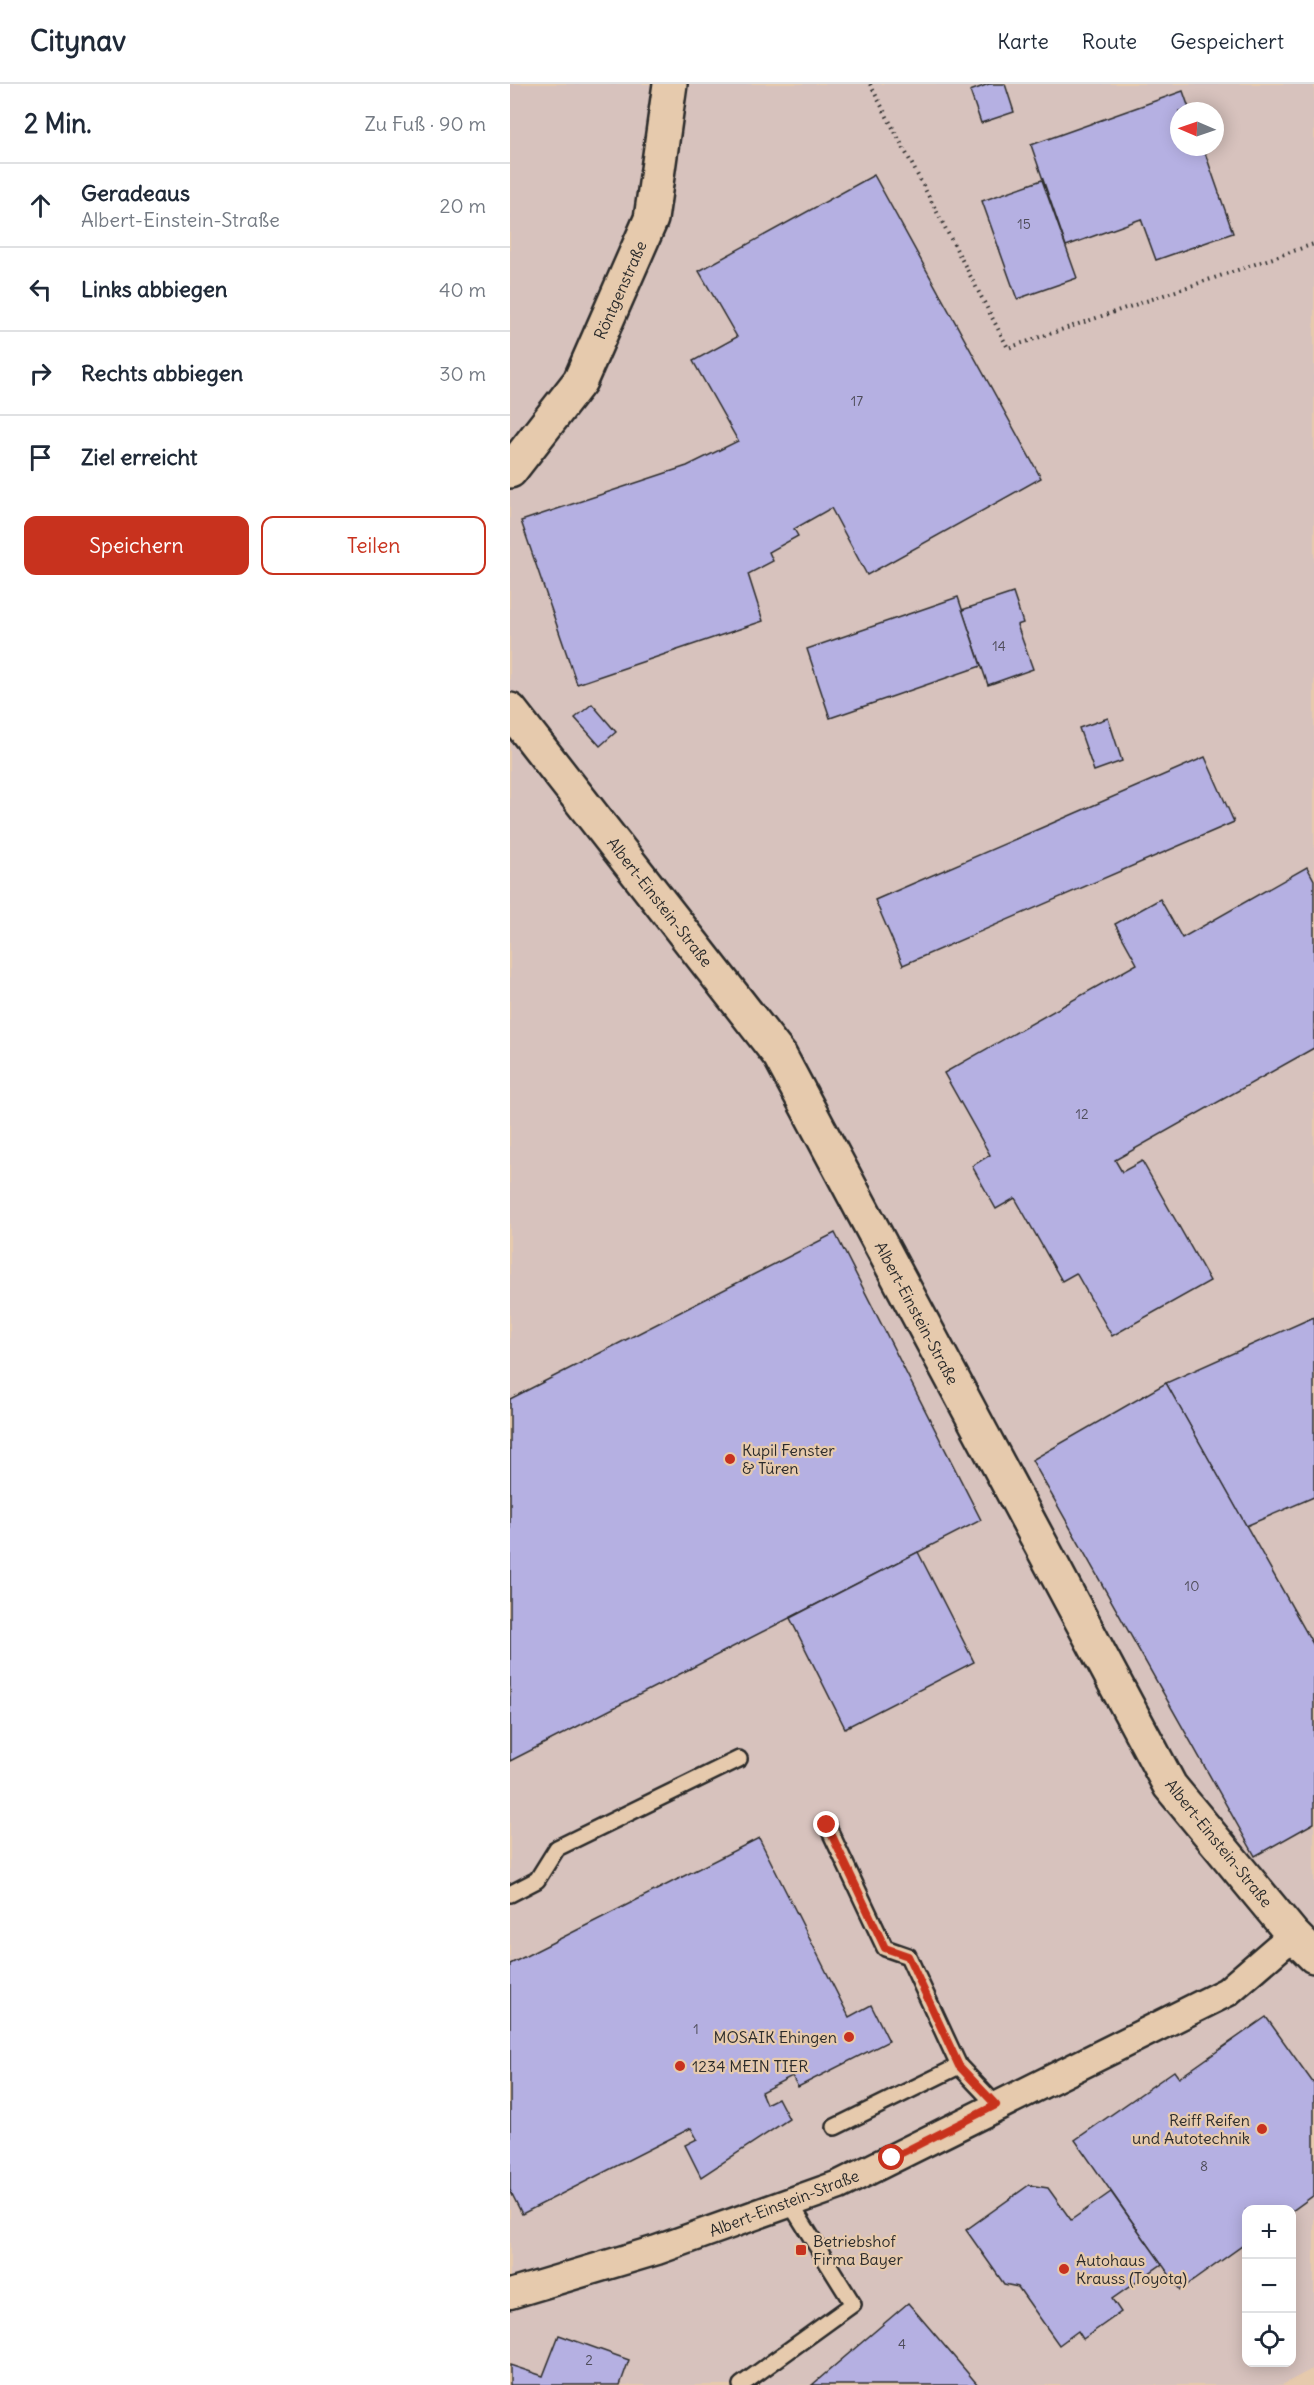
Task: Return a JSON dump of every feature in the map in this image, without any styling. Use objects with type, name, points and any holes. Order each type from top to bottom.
[{"type":"street","name":"Röntgenstraße","points":[[510,471],[580,381],[651,219],[670,84]]},
{"type":"street","name":"Albert-Einstein-Straße","points":[[510,710],[780,1056],[1170,1786],[1303,1946],[1227,1992],[839,2185],[657,2250],[510,2294]]},
{"type":"lane","points":[[510,1894],[537,1880],[557,1848],[739,1759]]},
{"type":"lane","points":[[827,1825],[885,1948],[908,1956],[959,2066],[996,2105]]},
{"type":"lane","points":[[836,2127],[959,2066]]},
{"type":"lane","points":[[741,2385],[853,2304],[790,2203]]},
{"type":"path","points":[[870,84],[1008,348],[1314,244]]},
{"type":"shaded area","points":[[510,84],[1314,84],[1314,2368],[1282,2385],[510,2385]]},
{"type":"building","points":[[989,84],[1005,84],[1014,112],[981,123],[970,91]]},
{"type":"building","points":[[1183,91],[1187,102],[1170,102],[1170,156],[1206,156],[1233,233],[1156,260],[1141,219],[1066,246],[1031,145]]},
{"type":"building","points":[[874,175],[1041,478],[867,575],[831,508],[794,529],[798,536],[769,552],[773,561],[748,574],[763,621],[577,684],[521,521],[687,466],[738,441],[693,361],[737,337],[699,271]]},
{"type":"building","points":[[1042,180],[1077,278],[1017,299],[982,201]]},
{"type":"building","points":[[1013,593],[1023,623],[1017,625],[1033,669],[988,685],[962,610]]},
{"type":"building","points":[[958,597],[981,666],[830,718],[807,649]]},
{"type":"building","points":[[592,704],[616,732],[600,746],[575,718]]},
{"type":"building","points":[[1108,718],[1122,761],[1094,771],[1079,728]]},
{"type":"building","points":[[1205,757],[1234,822],[903,965],[875,900]]},
{"type":"building","points":[[1307,867],[1314,880],[1314,1048],[1115,1160],[1122,1172],[1142,1161],[1210,1281],[1112,1336],[1076,1273],[1062,1281],[1015,1198],[996,1209],[972,1166],[990,1155],[944,1073],[1137,964],[1115,924],[1160,899],[1182,938]]},
{"type":"building","name":"Kupil Fenster & Türen","points":[[835,1233],[981,1520],[510,1761],[510,1399]]},
{"type":"building","points":[[1314,1317],[1314,1497],[1246,1526],[1166,1383]]},
{"type":"building","points":[[1166,1383],[1314,1646],[1314,1823],[1255,1856],[1032,1460]]},
{"type":"building","points":[[918,1552],[974,1662],[845,1728],[790,1618]]},
{"type":"building","points":[[759,1838],[849,2017],[871,2005],[889,2041],[798,2087],[792,2076],[761,2092],[766,2104],[778,2098],[789,2119],[701,2177],[685,2145],[697,2139],[691,2128],[522,2214],[510,2190],[510,1964]]},
{"type":"building","points":[[1266,2017],[1314,2084],[1314,2195],[1296,2208],[1296,2205],[1242,2205],[1242,2246],[1180,2290],[1075,2140],[1174,2071],[1179,2078]]},
{"type":"building","points":[[1029,2185],[1048,2188],[1071,2220],[1111,2192],[1162,2264],[1112,2299],[1121,2312],[1083,2339],[1078,2331],[1059,2345],[1018,2287],[1004,2284],[966,2230]]},
{"type":"building","points":[[908,2303],[978,2385],[812,2385]]},
{"type":"building","points":[[559,2335],[629,2360],[620,2385],[510,2385],[510,2365],[543,2376]]},
{"type":"place","name":"Kupil Fenster & Türen","points":[[730,1459]]},
{"type":"place","name":"MOSAIK Ehingen","points":[[849,2037]]},
{"type":"place","name":"1234 MEIN TIER","points":[[680,2066]]},
{"type":"place","name":"Reiff Reifen und Autotechnik","points":[[1262,2129]]},
{"type":"place","name":"Betriebshof Firma Bayer","points":[[801,2250]]},
{"type":"place","name":"Autohaus Krauss (Toyota)","points":[[1064,2269]]},
{"type":"route","points":[[827,1825],[885,1948],[908,1956],[959,2066],[996,2105],[892,2158]]}]
